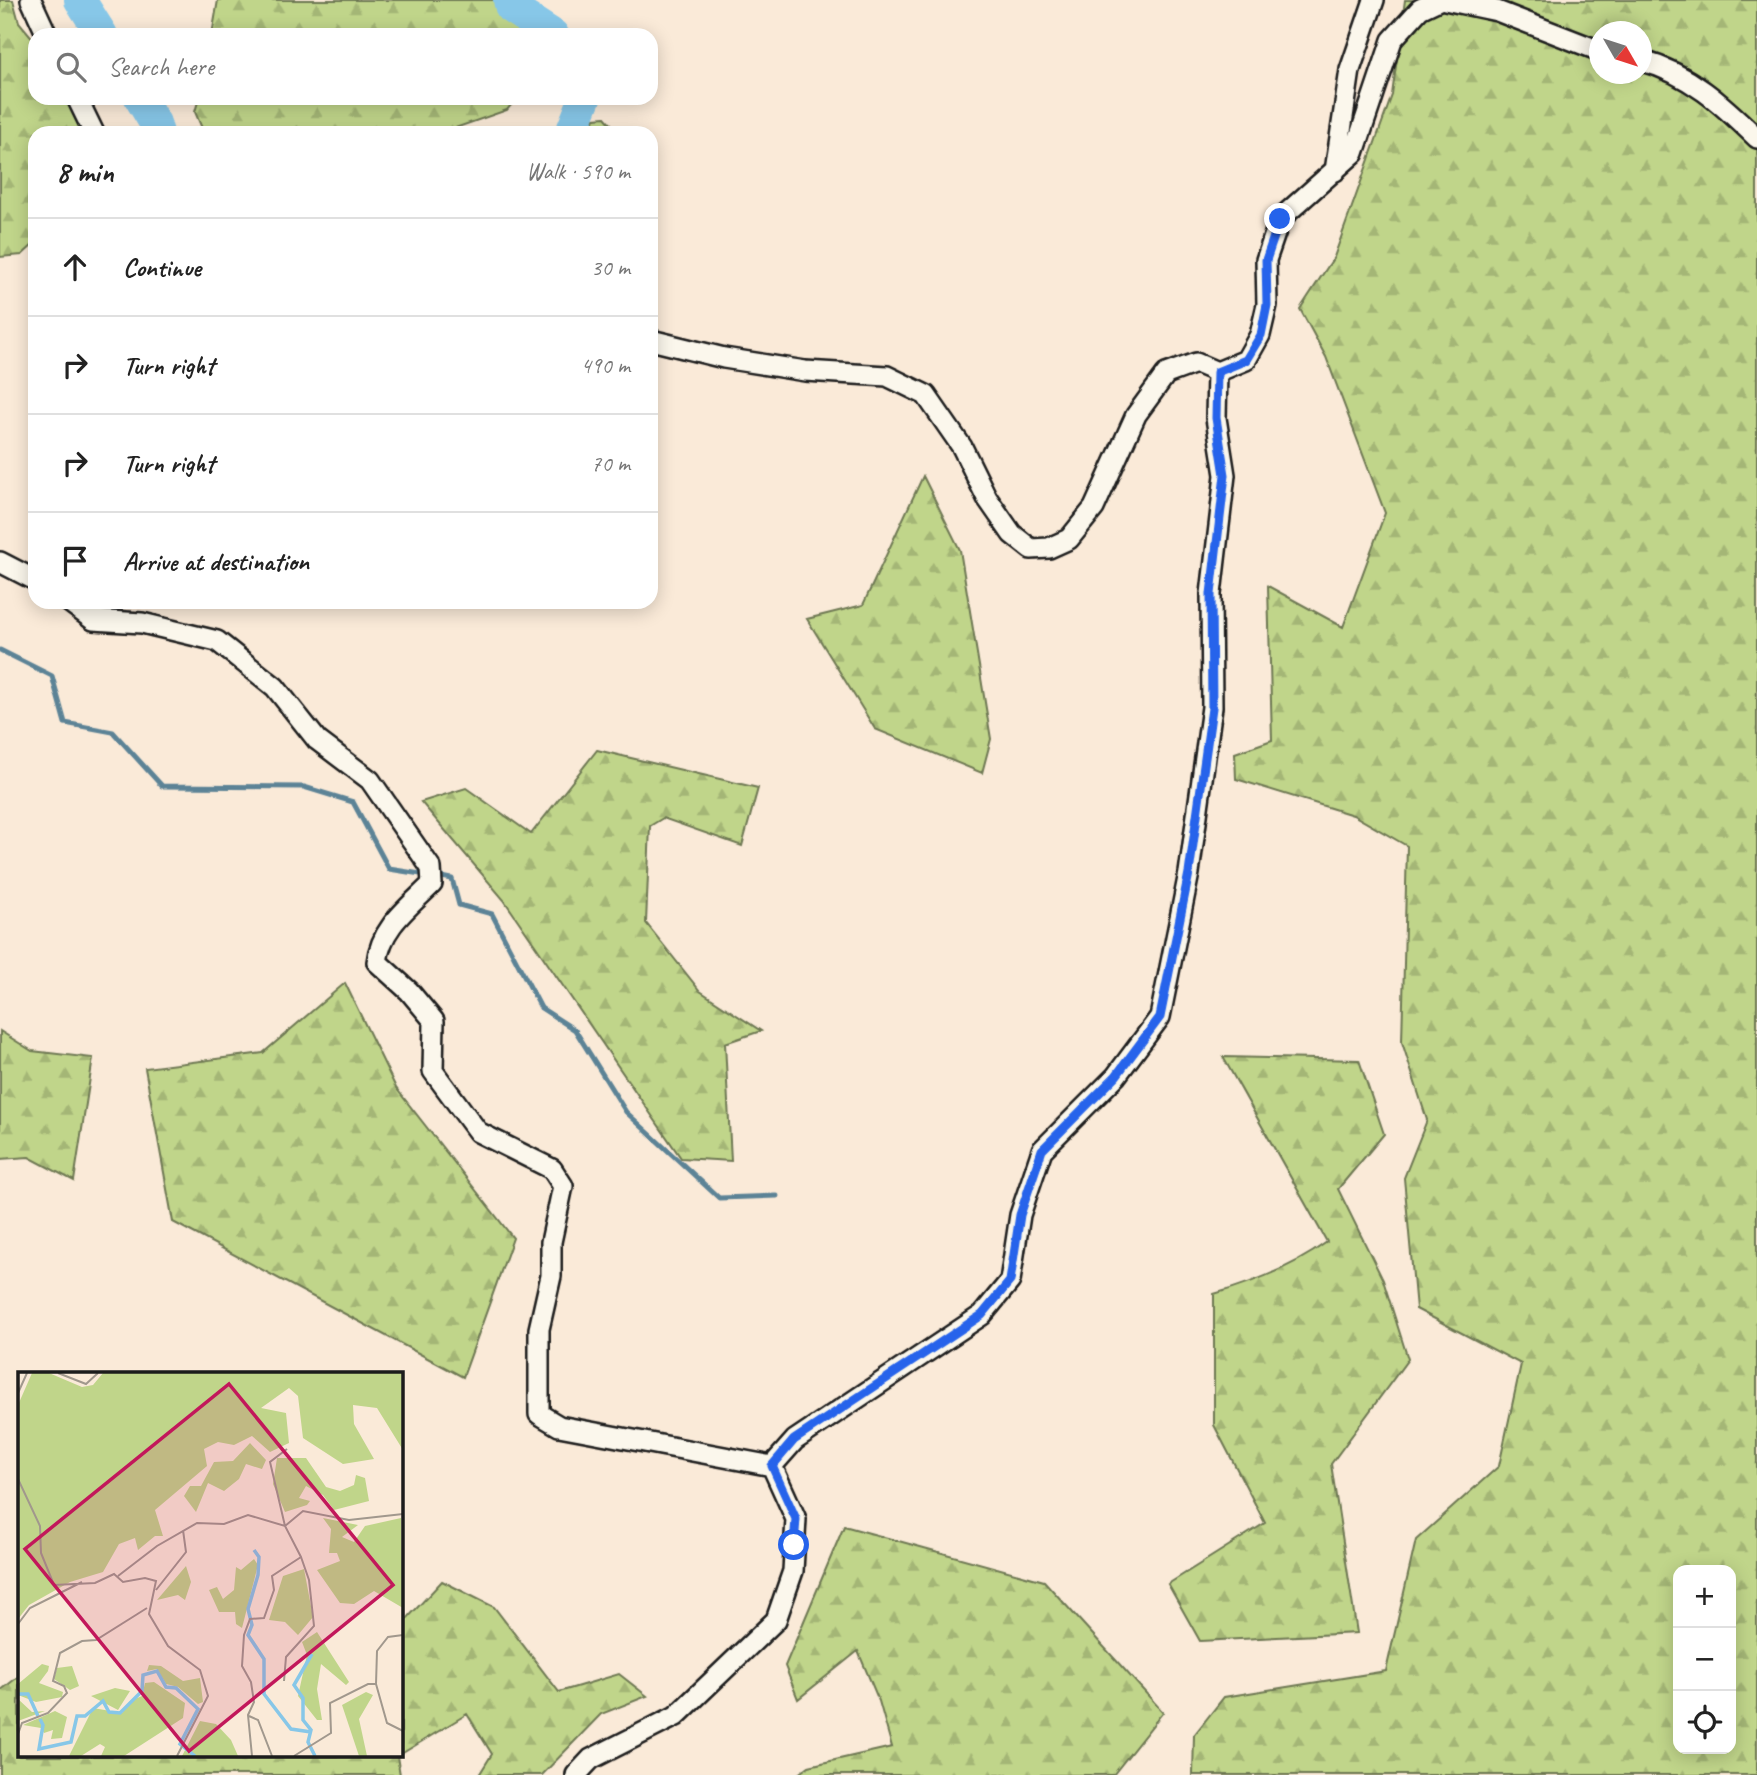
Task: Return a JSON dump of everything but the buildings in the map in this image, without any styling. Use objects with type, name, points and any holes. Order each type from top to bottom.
[{"type":"street","points":[[31,0],[44,28]]},
{"type":"street","points":[[1335,171],[1350,70],[1374,0]]},
{"type":"street","points":[[658,342],[724,358],[804,371],[887,376],[926,395],[962,447],[987,498],[1012,534],[1031,549],[1049,548],[1069,539],[1094,508],[1136,415],[1166,374],[1196,363],[1217,372],[1246,360],[1261,335],[1267,305],[1266,260],[1280,219],[1354,153],[1392,40],[1420,9],[1438,0]]},
{"type":"street","points":[[1445,0],[1497,11],[1589,47]]},
{"type":"street","points":[[1652,64],[1668,68],[1718,101],[1757,138]]},
{"type":"street","points":[[80,105],[91,126]]},
{"type":"street","points":[[772,1466],[794,1440],[982,1315],[1010,1281],[1020,1215],[1042,1150],[1116,1076],[1160,1017],[1189,873],[1212,708],[1211,594],[1225,475],[1216,418],[1217,372]]},
{"type":"street","points":[[0,562],[28,576]]},
{"type":"street","points":[[78,609],[93,620],[142,623],[217,641],[275,687],[317,740],[370,780],[431,868],[432,884],[396,919],[379,942],[377,962],[409,990],[434,1021],[433,1071],[478,1132],[552,1169],[563,1186],[551,1242],[551,1276],[539,1329],[539,1414],[559,1426],[772,1466]]},
{"type":"street","points":[[576,1775],[591,1759],[676,1716],[776,1620],[793,1571],[796,1519],[772,1466]]},
{"type":"green space","points":[[0,0],[13,0],[19,22],[28,33],[28,105],[70,105],[80,126],[28,126],[28,249],[22,255],[0,257]]},
{"type":"green space","points":[[218,0],[495,0],[522,28],[213,28]]},
{"type":"green space","points":[[1405,0],[1757,0],[1757,1775],[1193,1775],[1194,1735],[1224,1697],[1386,1671],[1416,1540],[1499,1466],[1521,1364],[1416,1309],[1404,1178],[1427,1120],[1402,1042],[1407,846],[1353,815],[1236,779],[1235,753],[1272,740],[1268,586],[1343,627],[1385,513],[1326,357],[1300,309],[1334,257],[1392,95]]},
{"type":"green space","points":[[197,105],[511,105],[507,110],[461,126],[201,126],[195,112]]},
{"type":"green space","points":[[605,117],[613,126],[591,126],[595,118]]},
{"type":"green space","points":[[923,476],[960,550],[991,739],[982,773],[875,729],[807,619],[863,605]]},
{"type":"green space","points":[[597,750],[758,788],[742,846],[663,818],[650,826],[646,923],[700,991],[761,1031],[725,1043],[731,1161],[681,1158],[504,900],[421,802],[466,788],[531,834]]},
{"type":"green space","points":[[345,983],[396,1088],[513,1238],[463,1377],[173,1222],[145,1068],[263,1053]]},
{"type":"green space","points":[[0,1031],[32,1051],[93,1058],[74,1181],[29,1157],[0,1159]]},
{"type":"green space","points":[[1223,1057],[1359,1060],[1384,1134],[1338,1189],[1383,1280],[1408,1359],[1331,1464],[1357,1633],[1200,1641],[1168,1584],[1265,1523],[1214,1425],[1214,1294],[1273,1273],[1327,1242]]},
{"type":"green space","points":[[844,1526],[1044,1581],[1163,1712],[1113,1775],[797,1775],[809,1766],[892,1747],[879,1701],[858,1651],[798,1699],[785,1666]]},
{"type":"green space","points":[[442,1581],[494,1607],[559,1692],[619,1674],[647,1696],[601,1714],[542,1775],[479,1775],[492,1754],[467,1714],[402,1753],[402,1620],[405,1621]]},
{"type":"green space","points":[[18,1677],[18,1758],[397,1758],[400,1775],[0,1775],[0,1691]]},
{"type":"waterway","points":[[80,0],[98,28]]},
{"type":"waterway","points":[[509,0],[511,8],[542,28]]},
{"type":"waterway","points":[[144,105],[156,126]]},
{"type":"waterway","points":[[574,126],[582,105]]},
{"type":"waterway","points":[[0,650],[52,676],[65,723],[113,732],[162,786],[304,787],[353,802],[389,869],[427,875]]},
{"type":"waterway","points":[[437,876],[452,879],[459,905],[492,914],[541,1008],[575,1030],[626,1112],[719,1198],[777,1196]]},
{"type":"route","points":[[794,1545],[796,1519],[772,1466],[794,1440],[982,1315],[1010,1281],[1020,1215],[1042,1150],[1116,1076],[1160,1017],[1189,873],[1212,708],[1211,594],[1225,475],[1216,418],[1217,372],[1246,360],[1261,335],[1267,305],[1266,260],[1280,219]]}]
